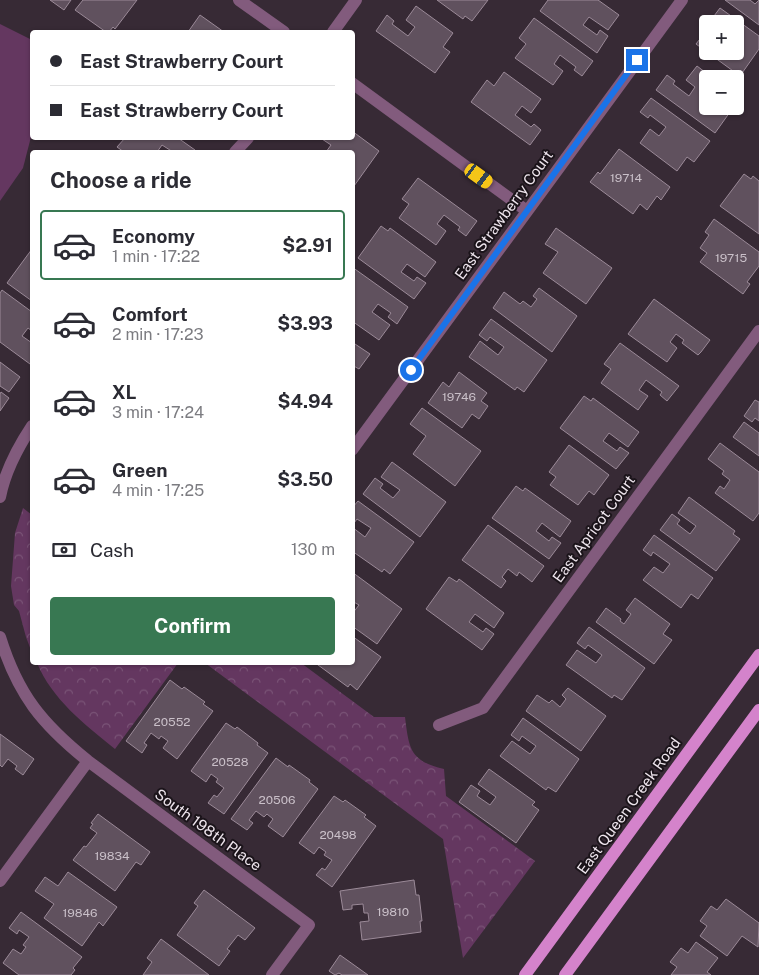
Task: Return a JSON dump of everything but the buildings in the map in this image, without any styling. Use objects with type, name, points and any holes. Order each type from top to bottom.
[{"type":"main road","name":"East Queen Creek Road","points":[[525,975],[759,655]]},
{"type":"main road","points":[[565,975],[759,710]]},
{"type":"street","points":[[240,0],[281,30]]},
{"type":"street","points":[[334,30],[356,0]]},
{"type":"street","name":"East Strawberry Court","points":[[355,446],[682,0]]},
{"type":"street","points":[[355,85],[527,211]]},
{"type":"street","points":[[237,150],[246,140]]},
{"type":"street","name":"East Apricot Court","points":[[439,725],[483,708],[759,331]]},
{"type":"street","points":[[0,497],[3,484],[22,440],[30,429]]},
{"type":"street","name":"South 198th Place","points":[[0,637],[8,664],[33,708],[60,738],[88,762],[309,925],[272,975]]},
{"type":"street","points":[[0,881],[88,762]]},
{"type":"green space","points":[[0,24],[30,39],[30,140],[23,168],[0,201]]},
{"type":"green space","points":[[23,508],[30,513],[30,648],[19,611],[14,605],[11,586],[15,533]]},
{"type":"green space","points":[[38,665],[177,665],[115,749],[70,710],[43,676]]},
{"type":"green space","points":[[208,665],[304,665],[374,717],[405,717],[408,738],[413,752],[424,762],[444,769],[446,796],[535,861],[463,958],[443,839]]},
{"type":"route","points":[[411,370],[637,60]]}]
